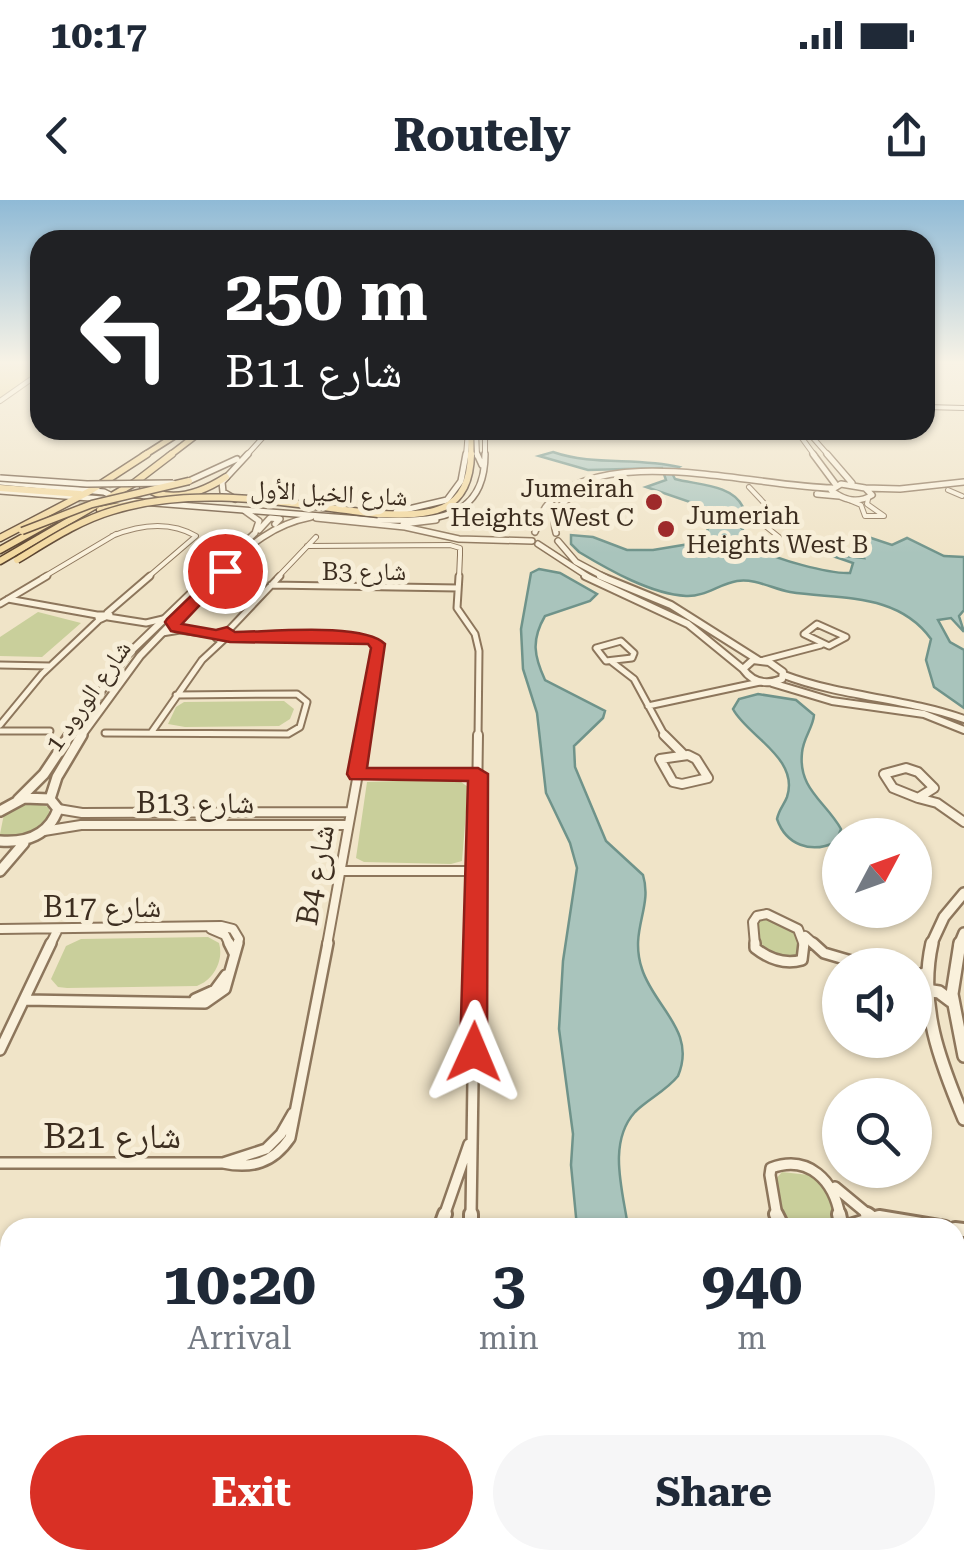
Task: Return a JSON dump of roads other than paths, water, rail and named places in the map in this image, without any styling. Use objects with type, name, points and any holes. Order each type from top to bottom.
[{"type":"main road","points":[[0,553],[170,440]]},
{"type":"main road","points":[[120,482],[177,440]]},
{"type":"main road","points":[[181,440],[143,485],[158,494],[192,493],[226,477]]},
{"type":"main road","points":[[24,528],[92,504],[218,471],[259,440]]},
{"type":"main road","points":[[261,440],[226,477],[221,489],[231,498],[309,516]]},
{"type":"main road","points":[[231,498],[380,512],[426,508],[452,498],[460,488],[470,440]]},
{"type":"main road","points":[[0,553],[17,560],[97,516],[168,498],[218,497],[378,514],[429,510],[463,494],[468,484],[471,440]]},
{"type":"main road","points":[[474,440],[483,466]]},
{"type":"main road","points":[[462,506],[481,489],[486,440]]},
{"type":"main road","points":[[0,483],[83,481],[134,463]]},
{"type":"main road","points":[[77,518],[158,467]]},
{"type":"main road","points":[[0,483],[123,485],[189,481]]},
{"type":"main road","points":[[0,483],[32,494],[108,497]]},
{"type":"main road","points":[[0,483],[84,499]]},
{"type":"main road","points":[[0,553],[46,507],[32,494]]},
{"type":"main road","name":"شارع الخيل الأول","points":[[108,497],[309,516],[404,520],[462,506]]},
{"type":"main road","points":[[24,528],[84,499]]},
{"type":"main road","points":[[0,553],[77,518],[112,506],[142,502]]},
{"type":"street","points":[[804,440],[831,474],[842,497],[861,505],[865,516],[884,516],[868,504],[870,497],[865,488]]},
{"type":"street","points":[[814,440],[854,485]]},
{"type":"street","points":[[558,542],[560,537],[552,515],[563,502],[612,481],[658,474]]},
{"type":"street","points":[[794,487],[821,484],[831,474]]},
{"type":"street","points":[[842,474],[866,484],[899,489]]},
{"type":"street","points":[[612,481],[617,475]]},
{"type":"street","points":[[534,538],[544,510],[556,496],[617,475],[679,475],[794,487],[962,486]]},
{"type":"street","points":[[679,475],[761,491],[842,497],[962,486]]},
{"type":"street","points":[[962,486],[963,497]]},
{"type":"street","points":[[948,490],[963,497]]},
{"type":"street","points":[[761,491],[766,511],[764,525],[780,537]]},
{"type":"street","points":[[205,506],[386,524],[459,539],[534,538],[556,533]]},
{"type":"street","points":[[386,524],[436,520],[458,512],[462,506]]},
{"type":"street","points":[[245,511],[259,521],[259,534]]},
{"type":"street","name":"شارع الورود 1","points":[[2,809],[38,781],[105,681],[147,628],[259,534],[309,516]]},
{"type":"street","points":[[436,520],[432,528],[446,534],[558,542],[570,558],[601,579]]},
{"type":"street","points":[[0,604],[112,536],[136,526],[190,535],[188,544],[108,615],[98,618],[8,600]]},
{"type":"street","name":"شارع الورود 1","points":[[50,799],[56,777],[123,673],[259,534]]},
{"type":"street","points":[[161,633],[180,630],[218,637],[229,634],[316,536]]},
{"type":"street","points":[[534,538],[574,571],[682,610],[783,672],[830,691],[908,701],[964,719]]},
{"type":"street","points":[[307,546],[438,546],[453,548],[460,555],[457,611],[472,629],[478,646],[471,1218]]},
{"type":"street","name":"B3 شارع","points":[[271,585],[458,588]]},
{"type":"street","points":[[615,585],[695,629],[760,682]]},
{"type":"street","points":[[108,615],[147,628]]},
{"type":"street","points":[[0,728],[50,666],[98,618]]},
{"type":"street","points":[[172,622],[180,630]]},
{"type":"street","points":[[730,689],[749,661],[785,658],[807,645],[833,646],[846,636],[820,624],[804,631],[807,645]]},
{"type":"street","name":"B4 شارع","points":[[229,634],[344,637],[368,642],[379,654],[296,1104]]},
{"type":"street","points":[[805,635],[825,645]]},
{"type":"street","points":[[151,732],[218,637]]},
{"type":"street","points":[[626,668],[634,654],[626,642],[596,645],[602,659],[626,668],[669,744],[696,758],[708,773],[706,780],[673,782],[660,763],[669,744]]},
{"type":"street","points":[[772,683],[783,672],[785,658]]},
{"type":"street","points":[[612,662],[630,659]]},
{"type":"street","points":[[0,665],[50,666]]},
{"type":"street","points":[[648,706],[760,682],[832,701],[924,714],[964,730]]},
{"type":"street","points":[[105,733],[273,733],[292,732],[302,724],[304,708],[298,698],[287,695],[176,695]]},
{"type":"street","points":[[0,728],[50,731]]},
{"type":"street","points":[[664,757],[686,755]]},
{"type":"street","points":[[939,804],[932,784],[910,766],[884,774],[905,795],[939,804],[964,822]]},
{"type":"street","points":[[356,774],[478,774]]},
{"type":"street","points":[[917,798],[934,791]]},
{"type":"street","name":"شارع الورود 1","points":[[18,800],[36,796],[50,799],[58,809]]},
{"type":"street","points":[[0,870],[28,839],[55,820],[58,809]]},
{"type":"street","name":"B13 شارع","points":[[58,809],[82,813],[350,812]]},
{"type":"street","name":"B13 شارع","points":[[44,831],[81,825],[347,825]]},
{"type":"street","points":[[0,841],[28,839]]},
{"type":"street","points":[[339,871],[476,871]]},
{"type":"street","points":[[930,948],[939,924],[964,893]]},
{"type":"street","points":[[822,951],[793,922],[767,914],[753,922],[752,944],[762,955],[792,964],[822,954]]},
{"type":"street","name":"B17 شارع","points":[[0,929],[204,928],[225,935],[234,952],[224,990],[212,1000],[24,1000]]},
{"type":"street","points":[[0,1050],[58,929]]},
{"type":"street","points":[[964,933],[955,954],[951,1001],[964,1056]]},
{"type":"street","points":[[804,958],[805,936]]},
{"type":"street","points":[[932,992],[951,1001]]},
{"type":"street","points":[[932,1032],[964,1119]]},
{"type":"street","name":"B21 شارع","points":[[0,1163],[223,1164],[247,1168],[279,1153],[292,1136],[296,1104]]},
{"type":"street","points":[[444,1218],[461,1175],[473,1125]]},
{"type":"street","points":[[777,1218],[770,1177],[775,1165],[817,1170],[822,1174]]},
{"type":"street","points":[[835,1188],[840,1218]]},
{"type":"street","points":[[837,1188],[870,1216]]},
{"type":"street","points":[[862,1218],[882,1218]]},
{"type":"water","points":[[553,452],[584,459],[679,467],[671,471],[675,479],[713,487],[738,499],[743,507],[737,522],[756,547],[801,565],[850,573],[853,563],[827,554],[864,558],[859,547],[871,538],[892,545],[907,538],[944,556],[964,557],[964,610],[959,616],[964,632],[951,618],[938,620],[950,642],[964,650],[964,708],[934,687],[926,660],[931,639],[902,613],[885,606],[790,592],[744,580],[699,594],[673,594],[631,580],[579,552],[571,544],[571,535],[593,537],[627,550],[653,550],[689,544],[707,532],[709,523],[693,503],[646,487],[666,480],[662,468],[588,470],[539,456]]},
{"type":"water","points":[[539,569],[560,573],[597,594],[590,601],[545,616],[536,640],[536,656],[545,680],[605,711],[603,718],[574,746],[575,767],[606,841],[643,875],[645,898],[638,942],[642,969],[672,1020],[682,1046],[678,1076],[635,1112],[621,1138],[619,1168],[627,1218],[576,1218],[571,1165],[573,1134],[559,1029],[563,961],[577,868],[570,843],[546,793],[537,713],[523,669],[521,629],[531,573]]},
{"type":"water","points":[[758,694],[796,700],[814,715],[802,765],[809,786],[834,818],[822,818],[822,846],[800,845],[781,828],[777,819],[787,797],[786,770],[733,709],[739,699]]},
{"type":"tunnel","points":[[79,504],[118,481]]},
{"type":"place","name":"Jumeirah Heights West C","points":[[654,502]]},
{"type":"place","name":"Jumeriah Heights West B","points":[[666,529]]}]
